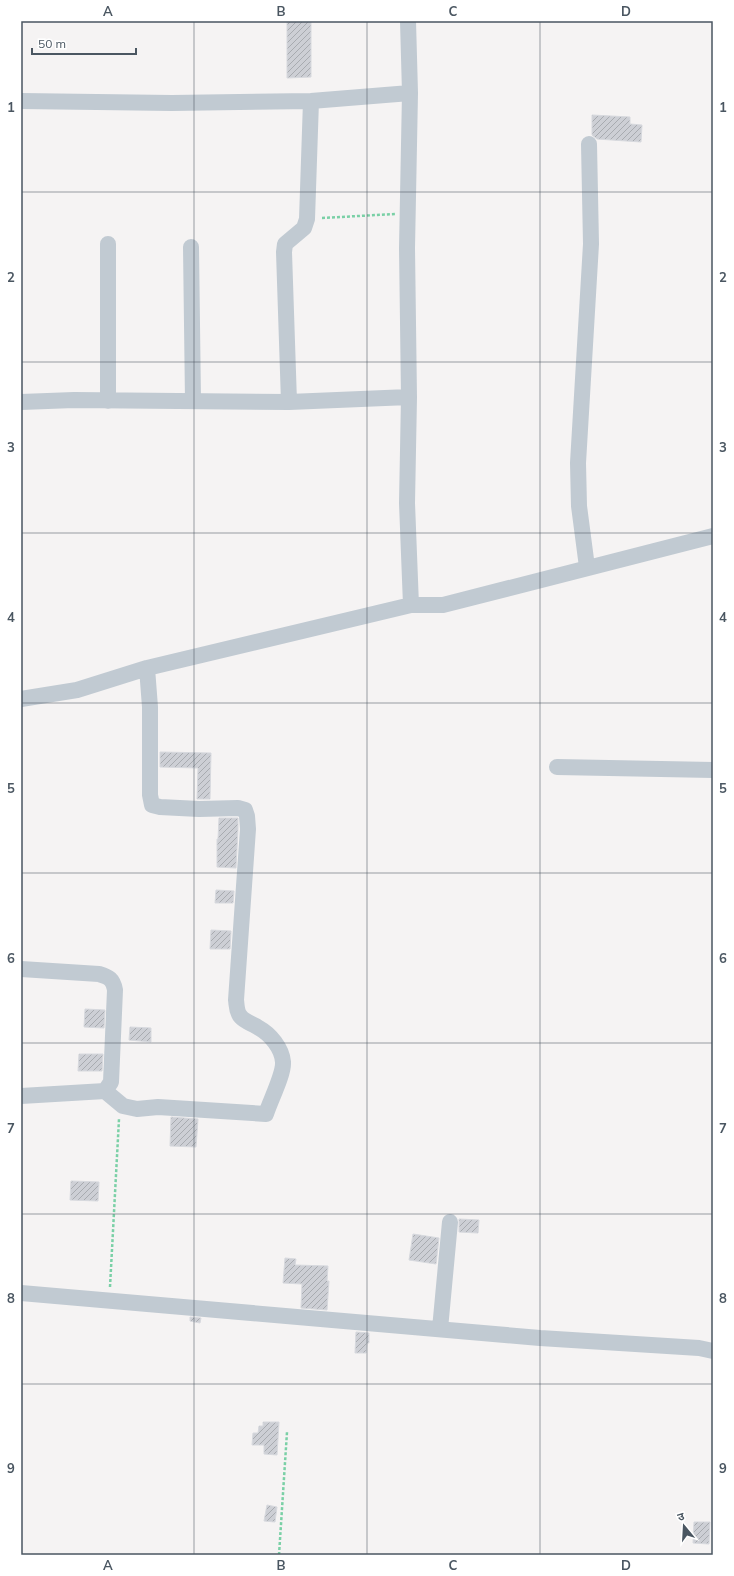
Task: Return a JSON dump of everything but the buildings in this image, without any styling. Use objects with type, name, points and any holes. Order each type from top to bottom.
[{"type":"street","points":[[408,21],[410,93],[407,213],[409,397],[407,503],[411,605]]},
{"type":"street","points":[[21,101],[172,103],[311,101],[410,93]]},
{"type":"street","points":[[289,402],[284,252],[285,244],[304,228],[307,219],[311,101]]},
{"type":"street","points":[[587,567],[578,481],[591,244],[589,144]]},
{"type":"street","points":[[108,244],[108,401]]},
{"type":"street","points":[[191,247],[193,402]]},
{"type":"street","points":[[21,402],[289,402],[409,397]]},
{"type":"street","points":[[21,699],[77,690],[147,668],[411,605],[443,605],[713,536]]},
{"type":"street","points":[[21,1096],[105,1091],[123,1106],[137,1109],[158,1107],[266,1114],[280,1077],[284,1062],[280,1050],[271,1037],[260,1028],[241,1018],[237,1011],[236,1000],[248,829],[247,816],[245,810],[238,808],[199,809],[160,807],[152,805],[150,796],[150,715],[147,668]]},
{"type":"street","points":[[558,768],[713,770]]},
{"type":"street","points":[[21,969],[99,974],[109,977],[114,982],[115,990],[111,1082],[105,1091]]},
{"type":"street","points":[[440,1329],[450,1222]]},
{"type":"street","points":[[21,1293],[540,1338],[699,1348],[713,1351]]},
{"type":"path","points":[[307,219],[407,213]]},
{"type":"path","points":[[110,1301],[120,1102]]},
{"type":"path","points":[[279,1555],[287,1432]]}]
